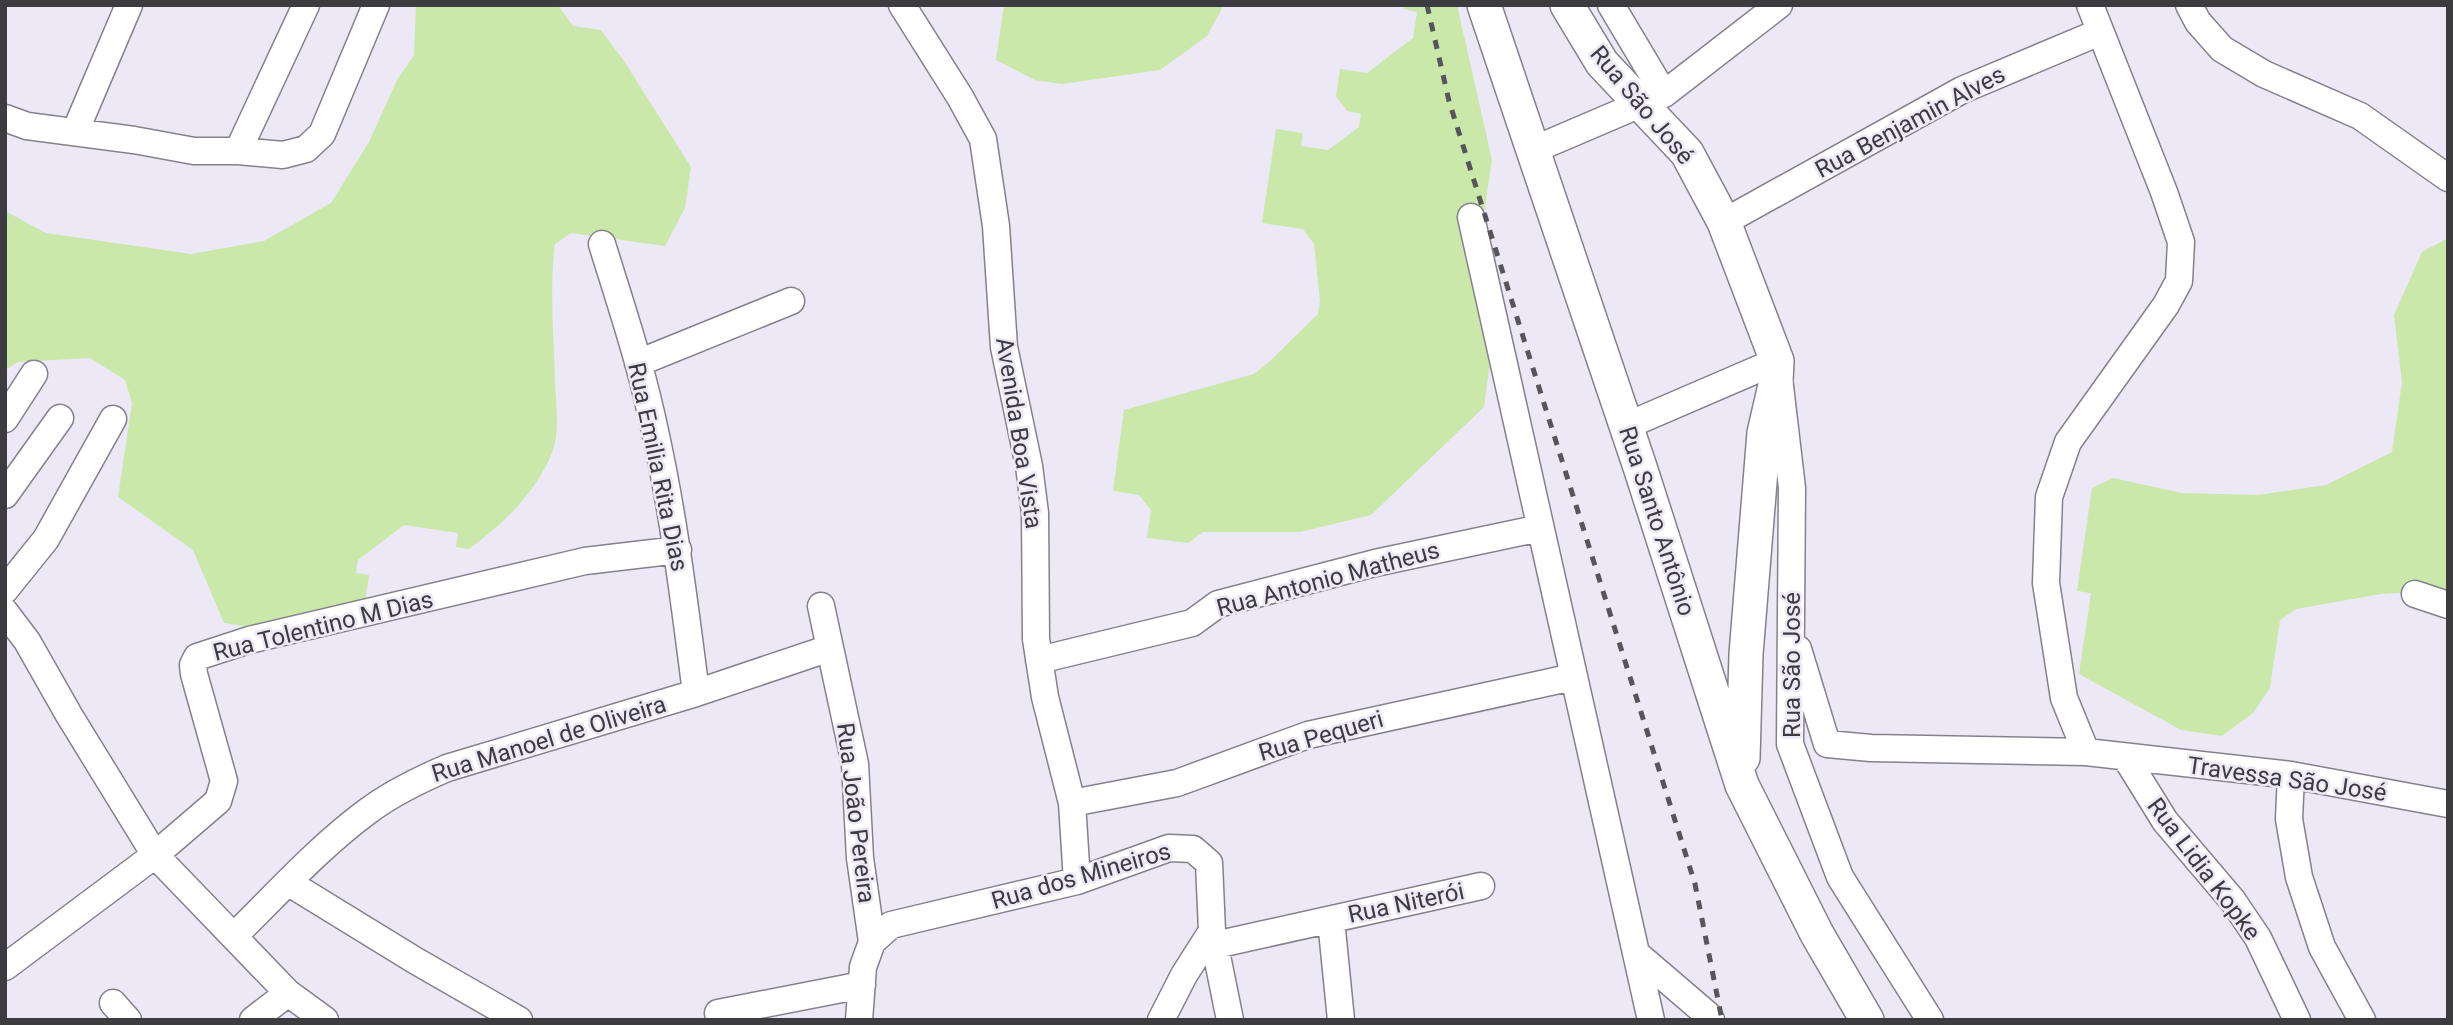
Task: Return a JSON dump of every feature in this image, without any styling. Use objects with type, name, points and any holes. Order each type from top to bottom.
[{"type":"main road","name":"Rua Santo Antônio","points":[[1485,5],[1626,426],[1742,785],[1817,934],[1867,1020]]},
{"type":"main road","name":"Rua São José","points":[[1567,5],[1602,63],[1652,99],[1687,153],[1724,222],[1777,361],[1776,381],[1764,433],[1746,654],[1742,785]]},
{"type":"street","points":[[75,132],[129,5]]},
{"type":"street","points":[[238,151],[306,5]]},
{"type":"street","points":[[5,118],[27,126],[194,151],[283,155],[306,149],[322,134],[376,5]]},
{"type":"street","name":"Avenida Boa Vista","points":[[902,5],[984,139],[996,226],[1004,347],[1029,466],[1035,513],[1036,639],[1045,697],[1072,803],[1077,881]]},
{"type":"street","name":"Rua São José","points":[[1611,5],[1652,99]]},
{"type":"street","points":[[1533,150],[1652,99],[1779,5]]},
{"type":"street","points":[[2086,752],[2064,698],[2046,583],[2049,497],[2068,442],[2166,305],[2179,281],[2181,242],[2090,5]]},
{"type":"street","points":[[2189,5],[2198,22],[2222,49],[2264,74],[2360,116],[2448,178]]},
{"type":"street","name":"Rua Benjamin Alves","points":[[1724,222],[1962,90],[2101,32]]},
{"type":"street","points":[[1471,218],[1651,1020]]},
{"type":"street","name":"Rua Emilia Rita Dias","points":[[602,244],[638,363],[660,458],[678,550],[696,693]]},
{"type":"street","points":[[638,363],[791,301]]},
{"type":"street","points":[[1626,426],[1777,361]]},
{"type":"street","name":"Rua São José","points":[[1777,361],[1793,488],[1790,744],[1840,877],[1930,1020]]},
{"type":"street","points":[[5,419],[34,374]]},
{"type":"street","points":[[5,495],[60,418]]},
{"type":"street","points":[[5,590],[46,539],[113,419]]},
{"type":"street","name":"Rua Antonio Matheus","points":[[1039,660],[1192,623],[1218,604],[1231,600],[1376,563],[1540,528]]},
{"type":"street","name":"Rua Tolentino M Dias","points":[[155,855],[218,801],[222,793],[224,781],[194,674],[193,665],[197,657],[249,640],[585,561],[678,550]]},
{"type":"street","points":[[2414,594],[2448,605]]},
{"type":"street","name":"Rua João Pereira","points":[[821,606],[855,764],[860,858],[872,942],[863,967],[859,1020]]},
{"type":"street","points":[[5,612],[27,641],[155,855],[288,993],[325,1020]]},
{"type":"street","name":"Travessa São José","points":[[1791,625],[1827,744],[1871,748],[2086,752],[2291,775],[2448,804]]},
{"type":"street","name":"Rua Manoel de Oliveira","points":[[234,936],[367,812],[416,781],[447,768],[696,693],[830,648]]},
{"type":"street","name":"Rua Pequeri","points":[[1072,803],[1177,783],[1308,735],[1573,677]]},
{"type":"street","name":"Rua Lidia Kopke","points":[[2126,758],[2165,821],[2233,901],[2258,938],[2297,1020]]},
{"type":"street","points":[[2291,775],[2290,819],[2299,877],[2322,947],[2362,1020]]},
{"type":"street","name":"Rua dos Mineiros","points":[[872,942],[891,925],[1077,881],[1169,848],[1193,849],[1209,863],[1214,938],[1230,1020]]},
{"type":"street","points":[[5,967],[155,855]]},
{"type":"street","points":[[289,883],[519,1020]]},
{"type":"street","name":"Rua Niterói","points":[[1214,938],[1331,920],[1481,886]]},
{"type":"street","name":"Rua Niterói","points":[[1331,920],[1341,1020]]},
{"type":"street","points":[[1161,1020],[1184,975],[1214,938]]},
{"type":"street","points":[[1638,955],[1709,1015],[1711,1020]]},
{"type":"street","points":[[718,1013],[862,985]]},
{"type":"street","points":[[253,1020],[288,993]]},
{"type":"green space","points":[[416,5],[558,5],[573,26],[601,30],[624,61],[691,167],[685,208],[665,246],[571,233],[555,244],[552,296],[556,436],[552,453],[537,482],[517,507],[494,529],[469,549],[456,547],[458,533],[404,525],[358,560],[356,573],[369,575],[363,616],[264,629],[224,623],[193,550],[118,497],[132,403],[125,380],[90,358],[18,362],[5,370],[5,211],[46,233],[191,254],[264,241],[331,203],[369,142],[397,80],[414,55]]},
{"type":"green space","points":[[1004,5],[1224,5],[1207,36],[1160,70],[1062,84],[1035,80],[996,60]]},
{"type":"green space","points":[[1404,5],[1457,5],[1492,160],[1476,268],[1493,340],[1484,407],[1371,515],[1300,532],[1203,532],[1188,543],[1147,538],[1151,510],[1139,495],[1113,491],[1124,410],[1254,374],[1318,314],[1320,300],[1314,244],[1303,229],[1262,223],[1276,129],[1303,133],[1301,146],[1328,150],[1359,127],[1361,114],[1347,111],[1336,96],[1340,69],[1367,73],[1413,38],[1417,12],[1404,9]]},
{"type":"green space","points":[[2448,238],[2448,590],[2381,594],[2296,609],[2280,620],[2270,688],[2253,713],[2222,736],[2181,730],[2079,674],[2091,593],[2077,591],[2092,488],[2113,478],[2182,493],[2258,495],[2326,485],[2392,452],[2402,382],[2394,315],[2422,252]]},
{"type":"railway","points":[[1427,5],[1449,101],[1695,884],[1722,1020]]}]
